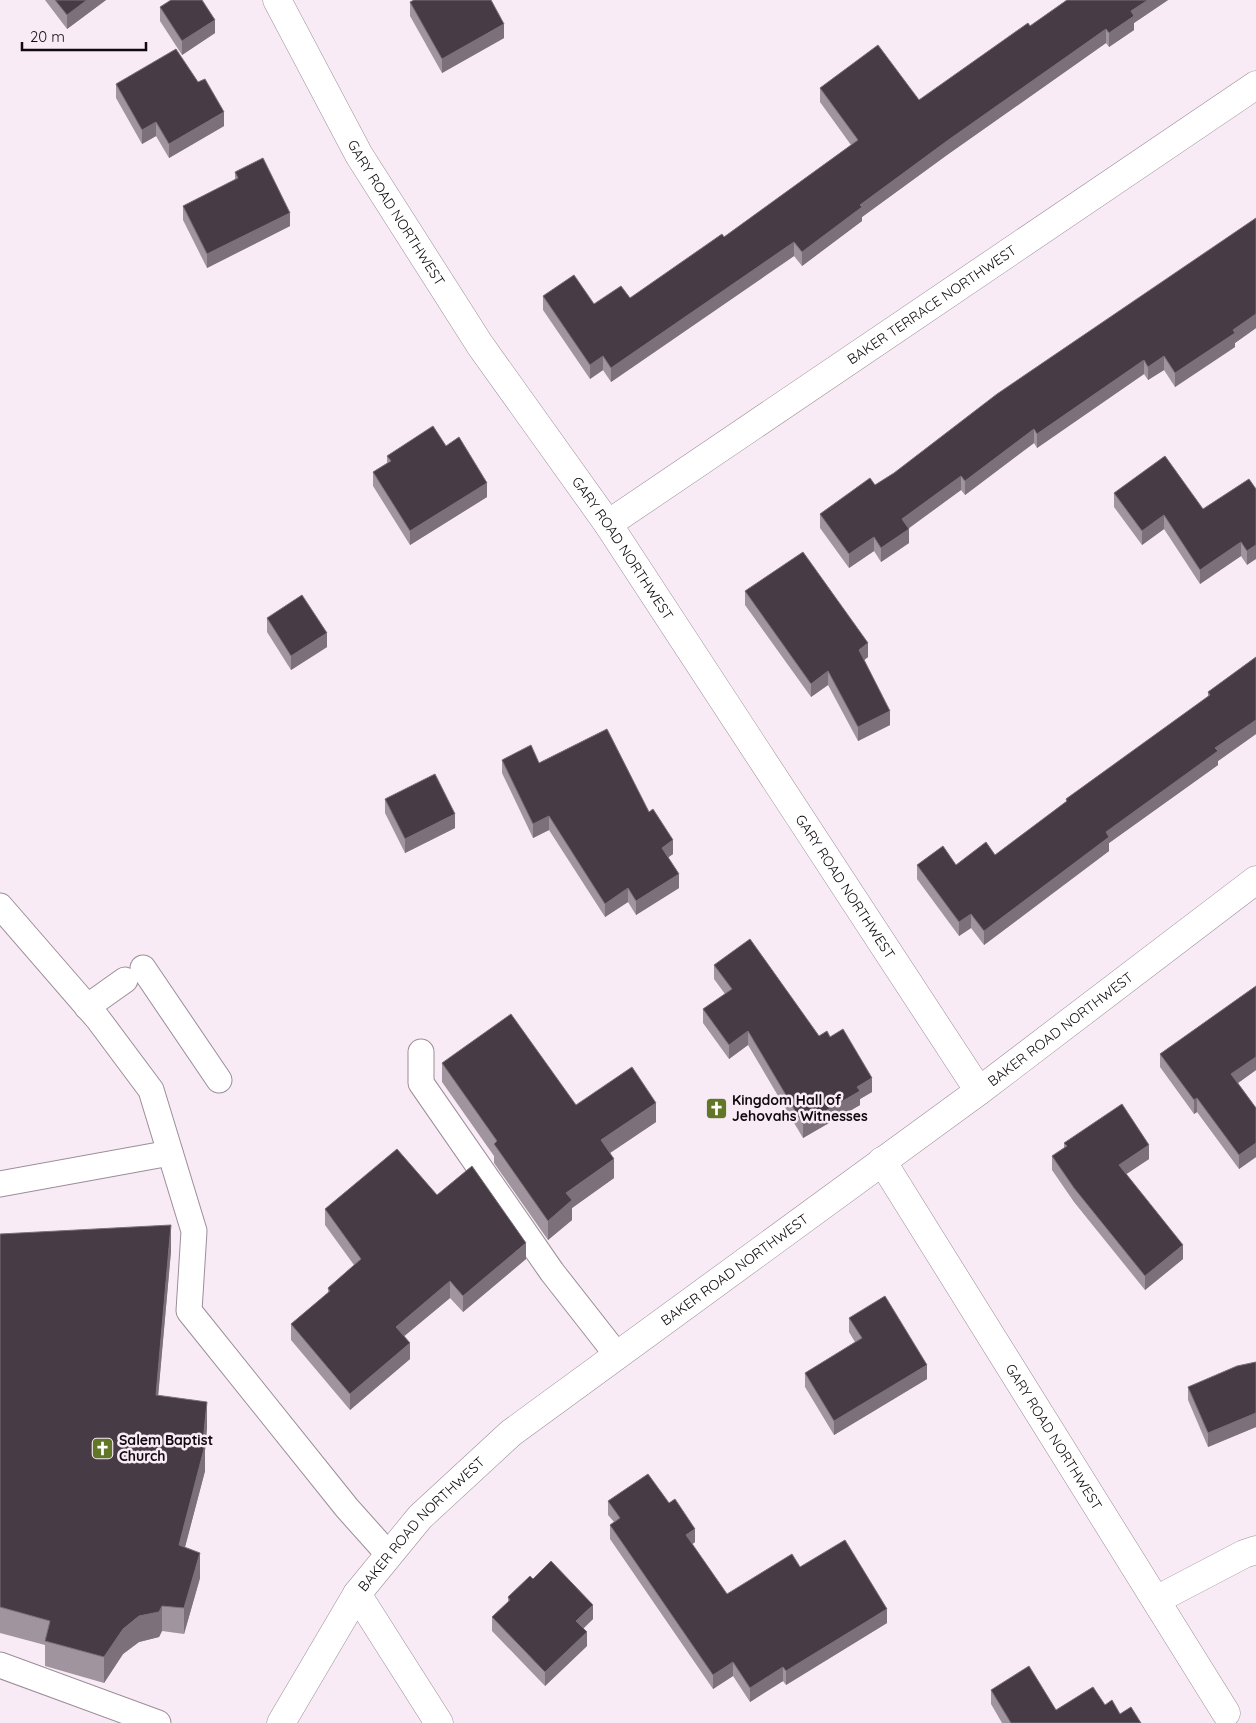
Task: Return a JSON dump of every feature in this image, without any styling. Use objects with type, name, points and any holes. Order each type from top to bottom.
[{"type":"street","name":"GARY ROAD NORTHWEST","points":[[277,0],[359,155],[480,345],[608,524],[979,1091]]},
{"type":"street","name":"BAKER TERRACE NORTHWEST","points":[[608,524],[1256,86]]},
{"type":"street","name":"BAKER ROAD NORTHWEST","points":[[281,1723],[357,1594],[420,1518],[511,1433],[979,1091],[1256,880]]},
{"type":"street","name":"GARY ROAD NORTHWEST","points":[[882,1161],[1226,1713]]},
{"type":"street","points":[[1156,1600],[1244,1554],[1256,1550]]},
{"type":"street","points":[[357,1594],[439,1723]]},
{"type":"lane","points":[[0,906],[87,1007],[151,1090],[194,1231],[189,1311],[347,1508],[389,1555]]},
{"type":"lane","points":[[87,1007],[134,974],[219,1080]]},
{"type":"lane","points":[[421,1052],[421,1083],[552,1272],[617,1355]]},
{"type":"lane","points":[[0,1184],[170,1153]]},
{"type":"lane","points":[[0,1665],[158,1723]]},
{"type":"building","points":[[55,0],[87,0],[67,15]]},
{"type":"building","points":[[171,0],[202,0],[215,20],[182,41],[160,7]]},
{"type":"building","points":[[414,0],[491,0],[504,24],[442,59],[410,2]]},
{"type":"building","points":[[1067,0],[1148,0],[1131,11],[1134,16],[1109,33],[1106,29],[947,141],[860,205],[862,207],[802,252],[794,242],[611,368],[603,356],[590,365],[543,296],[574,275],[594,304],[621,286],[630,298],[722,234],[724,237],[858,140],[820,88],[878,45],[919,100],[1028,23],[1030,26]]},
{"type":"building","points":[[176,49],[198,82],[205,79],[224,112],[169,144],[156,122],[142,130],[116,84]]},
{"type":"building","points":[[263,158],[290,213],[207,254],[183,206],[238,178],[235,172]]},
{"type":"building","points":[[1256,218],[1256,314],[1233,330],[1235,333],[1175,373],[1164,356],[1148,367],[1144,360],[1037,434],[1034,429],[965,481],[961,476],[902,519],[909,529],[881,548],[874,537],[849,554],[820,514],[870,478],[875,485],[894,473],[997,394]]},
{"type":"building","points":[[433,426],[446,446],[459,437],[487,483],[410,531],[373,472],[391,461],[387,456]]},
{"type":"building","points":[[1165,456],[1203,509],[1249,479],[1256,489],[1256,545],[1247,551],[1241,542],[1200,570],[1164,515],[1142,531],[1114,493]]},
{"type":"building","points":[[803,552],[868,643],[859,650],[890,711],[858,727],[828,671],[811,684],[745,591]]},
{"type":"building","points":[[302,595],[327,633],[291,656],[267,618]]},
{"type":"building","points":[[1256,657],[1256,720],[1215,748],[1218,751],[1106,832],[1109,837],[984,931],[971,914],[959,922],[917,865],[943,846],[956,865],[986,842],[995,855],[1067,801],[1066,799],[1210,695],[1208,692]]},
{"type":"building","points":[[607,729],[649,812],[653,809],[673,840],[662,848],[679,874],[636,901],[628,888],[605,904],[549,816],[533,824],[502,760],[531,745],[539,763]]},
{"type":"building","points":[[435,774],[455,814],[405,839],[385,799]]},
{"type":"building","points":[[750,939],[819,1036],[827,1031],[830,1037],[843,1029],[872,1078],[857,1087],[860,1091],[803,1124],[748,1031],[729,1045],[703,1009],[732,989],[714,965]]},
{"type":"building","points":[[1256,986],[1256,1057],[1231,1074],[1256,1108],[1256,1143],[1239,1155],[1197,1098],[1194,1100],[1160,1054]]},
{"type":"building","points":[[511,1014],[576,1105],[632,1067],[656,1103],[601,1140],[614,1159],[566,1193],[572,1200],[548,1221],[494,1144],[497,1141],[442,1063]]},
{"type":"building","points":[[1122,1104],[1149,1145],[1119,1165],[1183,1245],[1145,1276],[1074,1188],[1052,1156],[1067,1146],[1064,1143]]},
{"type":"building","points":[[397,1149],[437,1195],[472,1166],[526,1243],[463,1296],[450,1281],[396,1327],[410,1343],[350,1394],[291,1324],[330,1291],[328,1288],[361,1259],[325,1209]]},
{"type":"building","name":"Salem Baptist Church","points":[[171,1225],[156,1395],[207,1402],[203,1442],[205,1445],[179,1545],[200,1553],[184,1608],[162,1606],[159,1612],[139,1616],[123,1629],[104,1657],[45,1641],[50,1621],[0,1607],[0,1234]]},
{"type":"building","points":[[885,1296],[927,1365],[834,1421],[805,1373],[862,1338],[849,1318]]},
{"type":"building","points":[[1256,1362],[1256,1413],[1208,1433],[1188,1387],[1237,1366]]},
{"type":"building","points":[[648,1474],[669,1503],[675,1499],[695,1529],[686,1535],[727,1594],[792,1554],[800,1567],[845,1540],[887,1609],[786,1671],[783,1667],[750,1688],[733,1662],[713,1675],[610,1525],[620,1518],[608,1501]]},
{"type":"building","points":[[551,1561],[593,1605],[576,1621],[587,1632],[545,1672],[492,1617],[510,1600],[508,1597],[530,1576],[533,1579]]},
{"type":"building","points":[[1029,1666],[1056,1710],[1093,1687],[1105,1705],[1112,1700],[1120,1714],[1131,1707],[1141,1723],[1011,1723],[991,1690]]},
{"type":"place","name":"Kingdom Hall of Jehovahs Witnesses","points":[[716,1108]]},
{"type":"place","name":"Salem Baptist Church","points":[[103,1448]]}]
